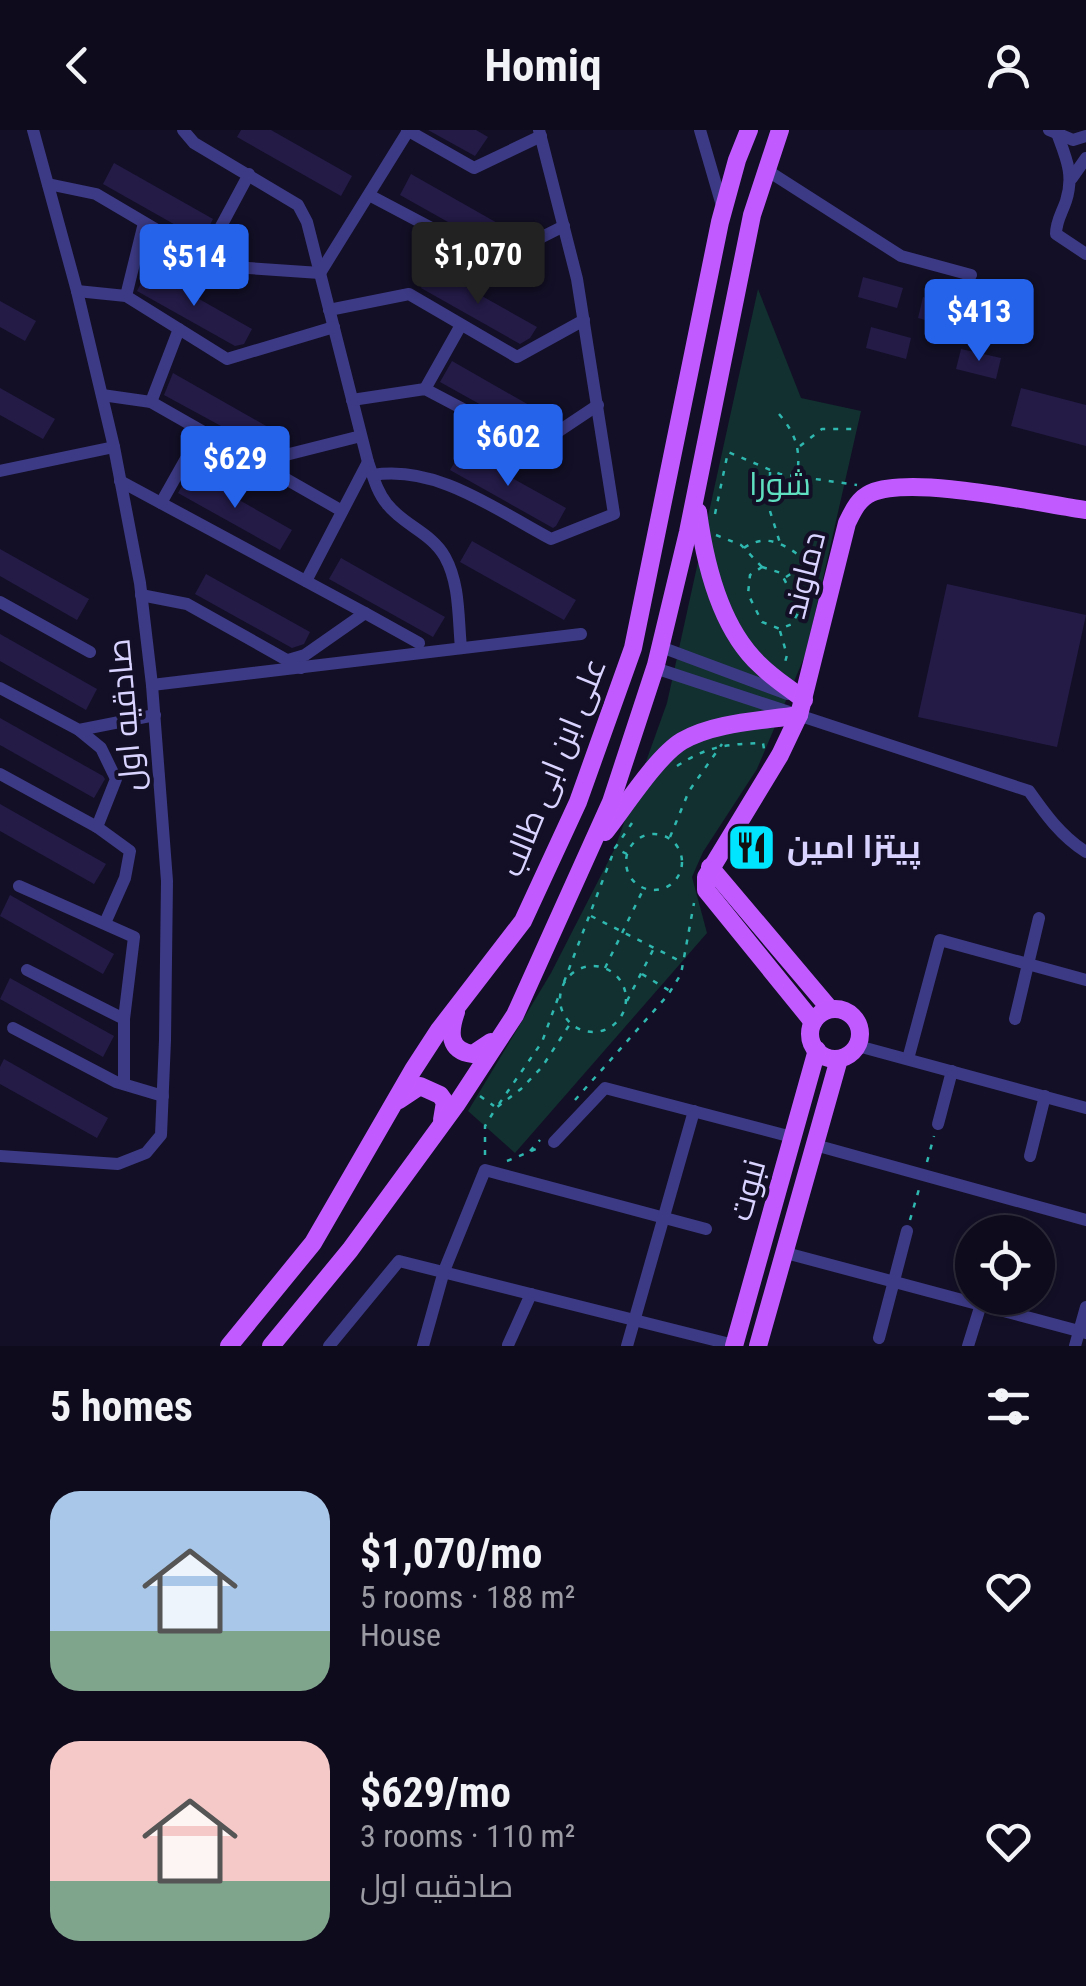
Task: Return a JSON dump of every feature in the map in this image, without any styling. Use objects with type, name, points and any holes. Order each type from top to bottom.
[{"type":"main road","name":"علی ابن ابی طالب","points":[[229,1346],[313,1242],[394,1103],[460,1002],[523,921],[578,802],[632,648],[723,209],[749,130]]},
{"type":"main road","name":"علی ابن ابی طالب","points":[[271,1346],[350,1250],[441,1126],[506,1028],[611,802],[655,668],[752,216],[780,130]]},
{"type":"main road","points":[[885,489],[922,488],[1086,510]]},
{"type":"main road","name":"دماوند","points":[[801,708],[847,523],[856,505],[885,489]]},
{"type":"main road","points":[[695,494],[707,524],[704,560],[721,609],[756,662],[777,679],[801,708]]},
{"type":"main road","points":[[587,857],[651,772],[681,742],[722,727],[801,708]]},
{"type":"main road","points":[[801,708],[780,755],[710,867],[706,890],[814,1022]]},
{"type":"main road","points":[[710,867],[830,1009],[849,1012],[856,1019],[860,1028],[858,1046],[839,1058],[828,1058],[816,1050],[810,1037],[814,1022],[830,1009]]},
{"type":"main road","points":[[460,1002],[450,1037],[462,1053],[482,1050],[506,1028]]},
{"type":"main road","name":"نبوت","points":[[734,1346],[816,1050]]},
{"type":"main road","name":"نبوت","points":[[758,1346],[839,1058]]},
{"type":"main road","points":[[394,1103],[420,1086],[429,1088],[445,1102],[441,1126]]},
{"type":"main road","points":[[763,1247],[786,1253]]},
{"type":"street","name":"صادقیه اول","points":[[0,1156],[118,1164],[146,1153],[161,1135],[163,1096],[167,882],[141,595],[102,395],[33,130]]},
{"type":"street","points":[[183,130],[194,142],[298,205],[307,222],[370,468],[388,505],[445,556],[456,590],[462,648]]},
{"type":"street","points":[[320,273],[408,130],[474,168],[540,133],[584,320],[614,514],[550,540],[444,481],[370,468]]},
{"type":"street","points":[[700,130],[723,209]]},
{"type":"street","points":[[1053,133],[1073,140],[1086,136]]},
{"type":"street","points":[[1053,133],[1072,172],[1056,234],[1086,254]]},
{"type":"street","points":[[1070,180],[1086,158]]},
{"type":"street","points":[[765,169],[901,256],[972,275]]},
{"type":"street","points":[[204,258],[250,174]]},
{"type":"street","points":[[48,184],[96,194],[218,266],[320,273]]},
{"type":"street","points":[[368,194],[494,261],[564,226]]},
{"type":"street","points":[[126,296],[144,222]]},
{"type":"street","points":[[77,292],[126,296],[227,359],[334,328]]},
{"type":"street","points":[[329,310],[409,294],[517,358],[584,320]]},
{"type":"street","points":[[425,389],[461,324]]},
{"type":"street","points":[[151,402],[179,329]]},
{"type":"street","points":[[352,400],[425,389],[535,447],[598,406]]},
{"type":"street","points":[[102,395],[151,402],[342,511]]},
{"type":"street","points":[[161,503],[201,432]]},
{"type":"street","points":[[254,463],[361,436]]},
{"type":"street","points":[[0,471],[114,448]]},
{"type":"street","points":[[306,581],[342,511],[370,468]]},
{"type":"street","points":[[120,481],[419,643]]},
{"type":"street","points":[[141,595],[187,604],[294,664]]},
{"type":"street","points":[[0,602],[90,652]]},
{"type":"street","points":[[294,664],[365,613]]},
{"type":"street","points":[[152,685],[294,664],[582,634]]},
{"type":"street","points":[[660,647],[801,708],[1029,791],[1050,822],[1086,852]]},
{"type":"street","points":[[655,668],[801,708]]},
{"type":"street","points":[[0,688],[79,730],[101,748],[116,779],[97,826]]},
{"type":"street","points":[[79,730],[154,715]]},
{"type":"street","points":[[0,774],[97,826],[130,851],[125,878],[105,923]]},
{"type":"street","points":[[18,886],[134,937],[124,1019],[124,1084]]},
{"type":"street","points":[[1015,1019],[1039,918]]},
{"type":"street","points":[[908,1060],[940,940],[1086,980]]},
{"type":"street","points":[[28,970],[124,1019]]},
{"type":"street","points":[[12,1028],[124,1084],[163,1096]]},
{"type":"street","points":[[858,1046],[1086,1108]]},
{"type":"street","points":[[938,1124],[952,1071]]},
{"type":"street","points":[[548,1139],[605,1088],[792,1136]]},
{"type":"street","points":[[1030,1156],[1044,1096]]},
{"type":"street","points":[[627,1346],[694,1111]]},
{"type":"street","points":[[815,1145],[1086,1220]]},
{"type":"street","points":[[423,1346],[444,1271],[485,1170],[706,1229]]},
{"type":"street","points":[[879,1338],[907,1231]]},
{"type":"street","points":[[786,1253],[955,1295]]},
{"type":"street","points":[[328,1346],[399,1261],[734,1346]]},
{"type":"street","points":[[508,1345],[532,1294]]},
{"type":"street","points":[[1020,1315],[1080,1337],[1086,1307]]},
{"type":"street","points":[[968,1346],[978,1315]]},
{"type":"street","points":[[284,1346],[296,1316]]},
{"type":"path","points":[[779,414],[792,430],[798,448],[797,476]]},
{"type":"path","points":[[798,448],[822,429],[857,429]]},
{"type":"path","points":[[762,567],[747,581],[748,594],[762,622],[780,629],[792,624],[798,613],[785,578],[776,568],[762,567],[744,548],[707,524],[728,452],[770,470],[885,489]]},
{"type":"path","points":[[770,470],[770,511],[780,543]]},
{"type":"path","points":[[744,548],[760,540],[780,543],[808,562]]},
{"type":"path","points":[[785,578],[808,562],[839,556]]},
{"type":"path","points":[[777,679],[788,655],[780,629]]},
{"type":"path","points":[[669,838],[690,790],[737,726]]},
{"type":"path","points":[[674,768],[723,744],[763,743],[766,759]]},
{"type":"path","points":[[548,1139],[485,1170],[485,1126],[542,1042],[615,848],[631,820]]},
{"type":"path","points":[[642,836],[669,838],[681,852],[681,871],[670,886],[643,888],[629,876],[627,854],[642,836]]},
{"type":"path","points":[[615,848],[627,854]]},
{"type":"path","points":[[604,968],[643,888]]},
{"type":"path","points":[[568,1108],[670,991],[683,963],[696,898]]},
{"type":"path","points":[[589,916],[683,963]]},
{"type":"path","points":[[560,992],[563,1014],[570,1024],[579,1030],[600,1032],[618,1021],[654,948]]},
{"type":"path","points":[[564,982],[582,968],[604,968],[621,982],[626,1002]]},
{"type":"path","points":[[641,974],[670,991]]},
{"type":"path","points":[[496,1108],[542,1067],[570,1024]]},
{"type":"path","points":[[468,1087],[496,1108]]},
{"type":"path","points":[[530,1151],[548,1139]]},
{"type":"green space","name":"شورا","points":[[758,289],[801,398],[861,411],[806,653],[757,769],[703,852],[692,877],[707,933],[515,1153],[468,1111],[551,973],[615,848],[667,703]]},
{"type":"building","points":[[241,130],[271,130],[352,176],[341,196],[237,137]]},
{"type":"building","points":[[428,130],[476,130],[488,137],[475,156]]},
{"type":"building","points":[[114,163],[213,219],[202,240],[103,184]]},
{"type":"building","points":[[411,174],[515,233],[510,242],[496,249],[400,195]]},
{"type":"building","points":[[432,268],[537,327],[520,344],[421,288]]},
{"type":"building","points":[[148,270],[252,329],[244,344],[235,346],[137,291]]},
{"type":"building","points":[[863,277],[903,288],[897,308],[858,297]]},
{"type":"building","points":[[994,295],[1033,306],[1028,327],[988,316]]},
{"type":"building","points":[[923,297],[963,308],[957,329],[918,318]]},
{"type":"building","points":[[0,301],[36,321],[25,341],[0,327]]},
{"type":"building","points":[[871,327],[911,338],[906,359],[866,348]]},
{"type":"building","points":[[961,349],[1001,358],[996,379],[956,369]]},
{"type":"building","points":[[452,361],[550,417],[543,430],[535,435],[440,382]]},
{"type":"building","points":[[173,373],[275,431],[265,450],[164,395]]},
{"type":"building","points":[[0,388],[55,419],[43,439],[0,415]]},
{"type":"building","points":[[1021,388],[1086,405],[1086,446],[1011,426]]},
{"type":"building","points":[[462,450],[566,508],[556,526],[553,528],[450,470]]},
{"type":"building","points":[[190,472],[292,530],[280,550],[178,493]]},
{"type":"building","points":[[472,541],[576,600],[564,620],[460,562]]},
{"type":"building","points":[[0,549],[89,599],[77,620],[0,576]]},
{"type":"building","points":[[341,558],[445,617],[433,637],[329,579]]},
{"type":"building","points":[[206,574],[310,632],[304,644],[292,648],[195,594]]},
{"type":"building","points":[[947,584],[1086,615],[1057,747],[918,717]]},
{"type":"building","points":[[0,634],[97,689],[86,710],[0,661]]},
{"type":"building","points":[[0,718],[103,776],[94,798],[0,745]]},
{"type":"building","points":[[0,804],[106,864],[94,884],[0,831]]},
{"type":"building","points":[[10,895],[114,954],[103,974],[0,916]]},
{"type":"building","points":[[10,978],[114,1036],[103,1057],[0,999]]},
{"type":"building","points":[[4,1059],[108,1118],[97,1138],[0,1084]]},
{"type":"place","name":"پیتزا امین","points":[[752,847]]}]
